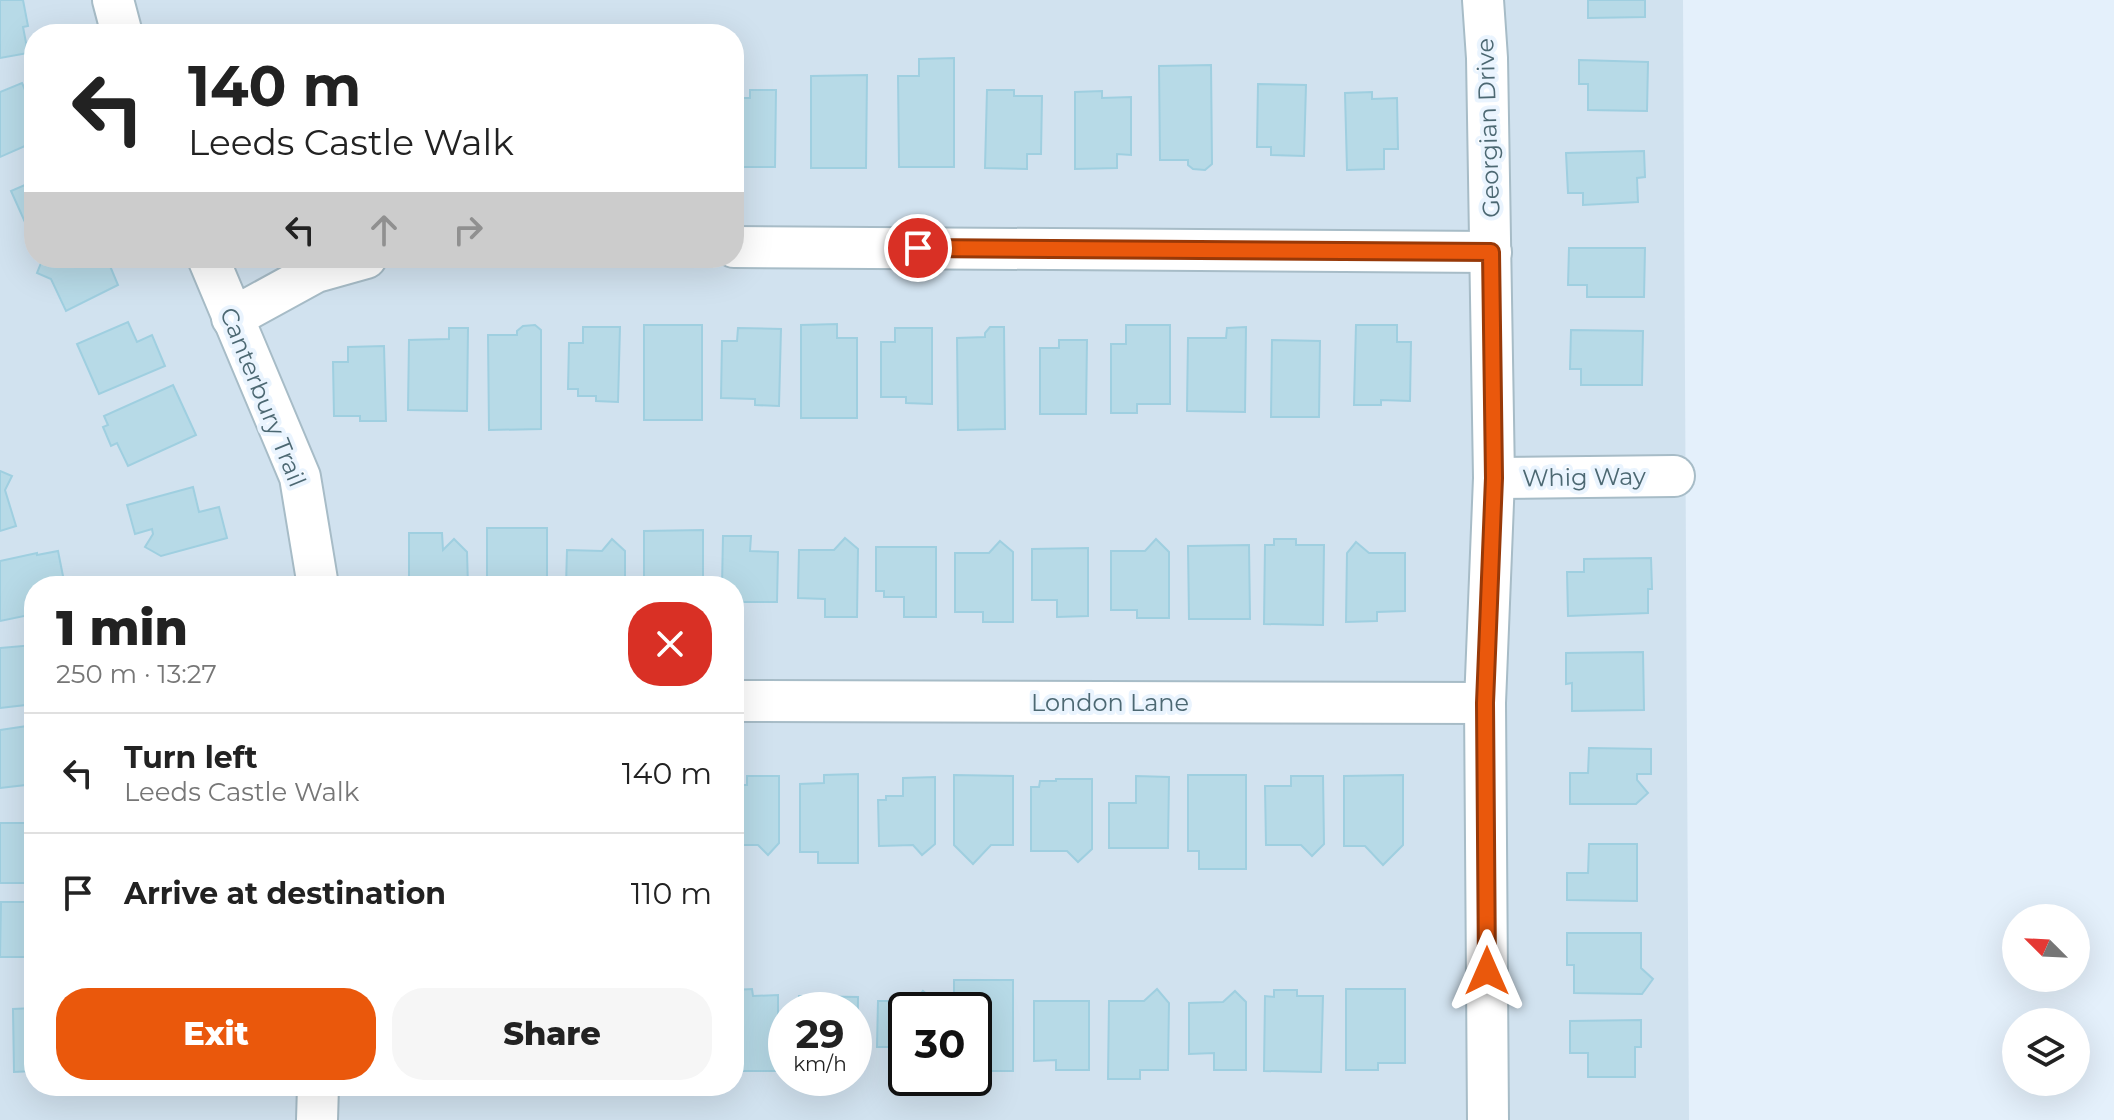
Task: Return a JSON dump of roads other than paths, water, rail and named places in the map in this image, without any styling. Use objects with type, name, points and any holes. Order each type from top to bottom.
[{"type":"street","points":[[113,0],[119,24]]},
{"type":"street","name":"Georgian Drive","points":[[1483,0],[1487,58],[1494,478],[1485,703],[1488,1120]]},
{"type":"street","points":[[744,247],[1491,252]]},
{"type":"street","name":"Canterbury Trail","points":[[212,268],[300,477],[316,576]]},
{"type":"street","points":[[232,318],[316,272],[330,268]]},
{"type":"street","name":"Whig Way","points":[[1494,478],[1674,476]]},
{"type":"street","name":"London Lane","points":[[744,701],[1485,703]]},
{"type":"street","points":[[317,1120],[318,1096]]}]
